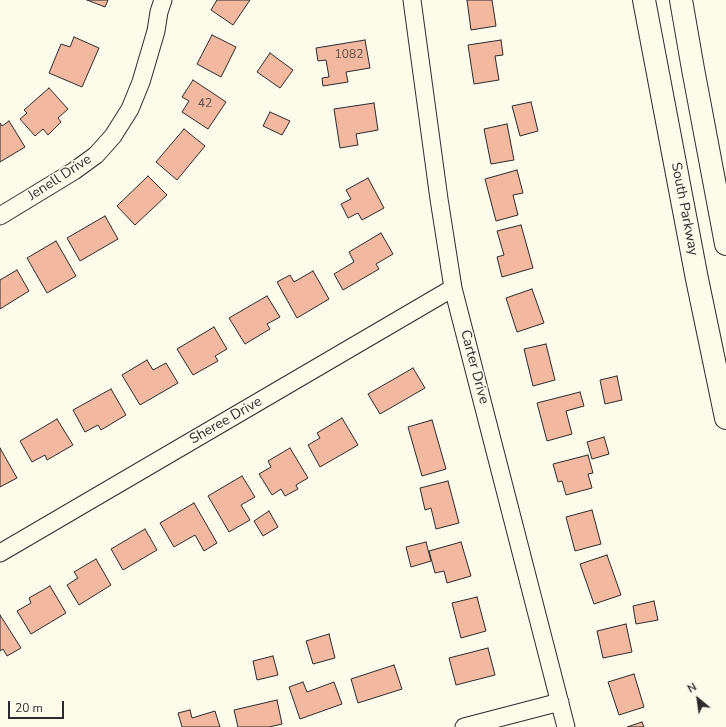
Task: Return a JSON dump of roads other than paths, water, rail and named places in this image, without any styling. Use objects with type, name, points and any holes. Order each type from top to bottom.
[{"type":"main road","name":"South Parkway","points":[[644,0],[697,279],[726,418]]},
{"type":"main road","points":[[682,0],[693,69],[726,244]]},
{"type":"street","name":"Jenell Drive","points":[[0,216],[74,171],[96,154],[113,136],[130,109],[142,82],[163,0]]},
{"type":"street","name":"Carter Drive","points":[[412,0],[453,288],[566,727]]},
{"type":"street","name":"Sheree Drive","points":[[0,553],[453,288]]},
{"type":"street","points":[[464,727],[560,702]]}]
